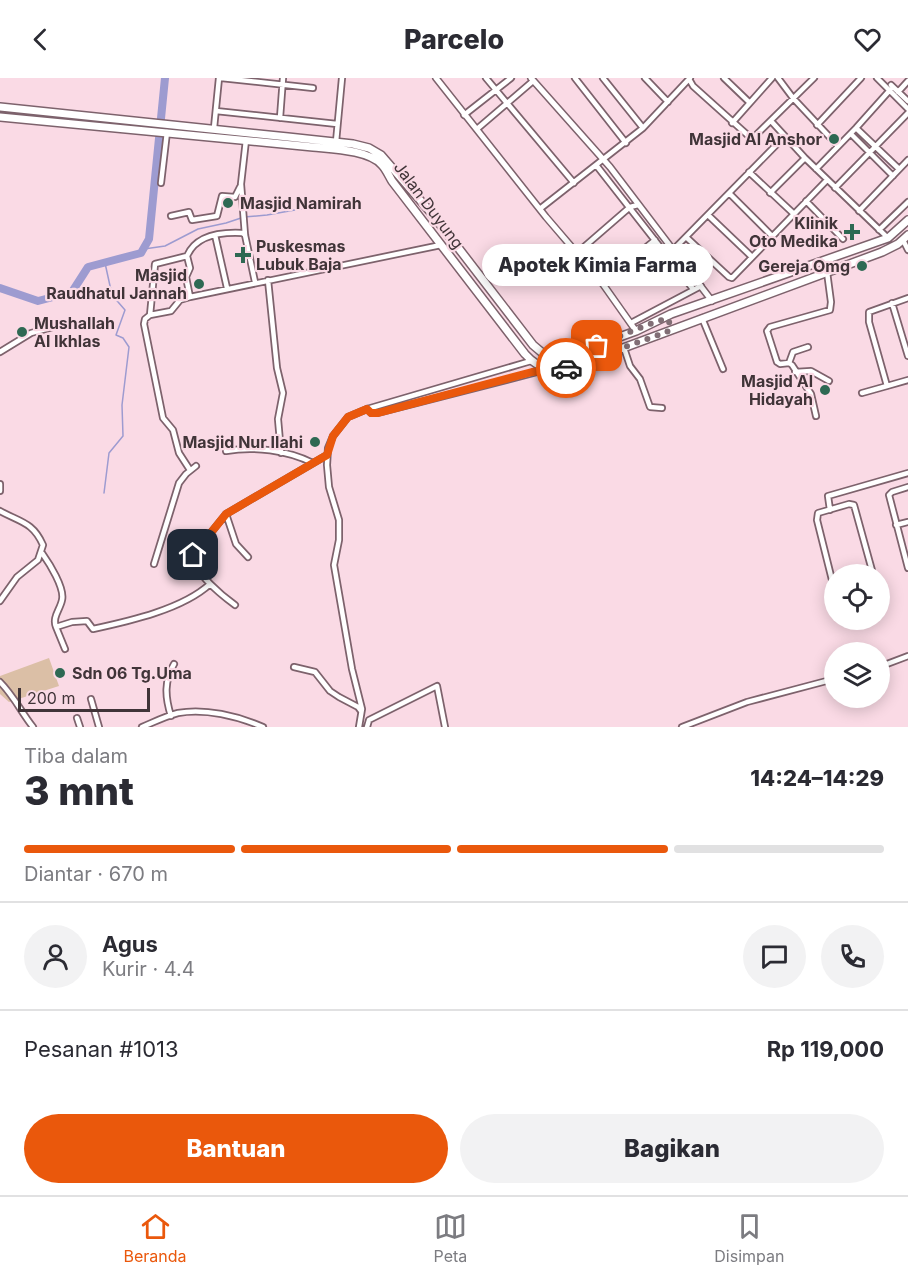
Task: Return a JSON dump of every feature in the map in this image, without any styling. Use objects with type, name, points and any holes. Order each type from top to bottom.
[{"type":"highway","name":"Jalan Duyung","points":[[0,107],[246,140],[336,142],[358,145],[381,155],[435,218],[533,345],[544,355],[554,357],[567,356],[636,331],[682,311],[888,238],[908,220]]},
{"type":"highway","name":"Jalan Duyung","points":[[0,117],[152,126]]},
{"type":"highway","name":"Jalan Duyung","points":[[167,129],[214,128],[352,152],[378,162],[531,361],[545,370]]},
{"type":"highway","points":[[426,225],[434,224],[435,218]]},
{"type":"highway","points":[[439,242],[440,233],[445,232]]},
{"type":"highway","points":[[545,370],[580,364],[624,348],[882,252],[905,237]]},
{"type":"highway","points":[[682,311],[678,314],[678,320],[687,324]]},
{"type":"highway","points":[[661,319],[668,319],[671,322],[671,327],[667,332]]},
{"type":"street","points":[[214,128],[220,78],[313,88]]},
{"type":"street","points":[[280,118],[283,78]]},
{"type":"street","points":[[336,142],[342,78]]},
{"type":"street","points":[[436,78],[602,283],[636,331]]},
{"type":"street","points":[[486,78],[574,183]]},
{"type":"street","points":[[464,115],[511,78]]},
{"type":"street","points":[[575,78],[626,143]]},
{"type":"street","points":[[603,78],[643,128]]},
{"type":"street","points":[[645,78],[669,102]]},
{"type":"street","points":[[541,208],[626,143],[669,102],[690,78],[693,86],[752,140],[814,78]]},
{"type":"street","points":[[724,78],[749,102]]},
{"type":"street","points":[[778,78],[793,98],[838,146]]},
{"type":"street","points":[[817,125],[861,78]]},
{"type":"street","points":[[877,78],[908,101]]},
{"type":"street","points":[[477,129],[532,79],[604,160],[712,301]]},
{"type":"street","points":[[732,123],[768,79]]},
{"type":"street","points":[[898,92],[908,81]]},
{"type":"street","points":[[835,188],[908,111],[890,87]]},
{"type":"street","points":[[816,169],[851,134],[890,87]]},
{"type":"street","points":[[216,111],[338,124]]},
{"type":"street","points":[[771,121],[805,158],[888,238]]},
{"type":"street","points":[[856,128],[899,170]]},
{"type":"street","points":[[161,183],[167,129]]},
{"type":"street","points":[[851,134],[893,176]]},
{"type":"street","points":[[674,249],[785,136]]},
{"type":"street","points":[[246,140],[241,184],[245,235],[255,282]]},
{"type":"street","points":[[770,193],[805,158]]},
{"type":"street","points":[[859,211],[908,160]]},
{"type":"street","points":[[596,165],[693,289]]},
{"type":"street","points":[[749,172],[794,214]]},
{"type":"street","points":[[686,237],[732,278],[827,180]]},
{"type":"street","points":[[171,216],[189,212],[192,220],[218,215],[222,195],[236,196],[241,184]]},
{"type":"street","points":[[729,194],[772,236]]},
{"type":"street","points":[[806,201],[843,239]]},
{"type":"street","points":[[879,230],[908,202]]},
{"type":"street","points":[[577,253],[630,207],[638,205]]},
{"type":"street","points":[[708,215],[752,257]]},
{"type":"street","points":[[150,315],[155,264],[187,256],[202,238],[240,232],[245,235]]},
{"type":"street","points":[[215,235],[227,288]]},
{"type":"street","points":[[602,283],[662,236]]},
{"type":"street","points":[[905,237],[908,250]]},
{"type":"street","points":[[190,470],[179,453],[173,429],[163,418],[144,327],[145,319],[150,315],[171,310],[180,300],[190,297],[439,242]]},
{"type":"street","points":[[187,256],[190,268],[186,277],[190,297]]},
{"type":"street","points":[[789,363],[777,362],[766,333],[767,329],[830,310],[827,272]]},
{"type":"street","points":[[268,280],[277,368],[283,393],[278,419],[281,453]]},
{"type":"street","points":[[631,323],[701,286]]},
{"type":"street","points":[[887,386],[868,315],[870,310],[908,298]]},
{"type":"street","points":[[892,303],[908,356]]},
{"type":"street","points":[[702,318],[723,369]]},
{"type":"street","points":[[0,352],[32,333],[68,323]]},
{"type":"street","points":[[789,363],[793,352],[808,347]]},
{"type":"street","points":[[624,348],[630,366],[640,379],[650,407],[662,408]]},
{"type":"street","points":[[359,727],[362,714],[361,700],[352,669],[334,565],[339,540],[339,520],[327,473],[327,455],[333,436],[348,417],[367,409],[531,361]]},
{"type":"street","points":[[789,363],[811,394],[816,416]]},
{"type":"street","points":[[367,409],[371,413],[378,413],[545,370]]},
{"type":"street","points":[[795,372],[811,371],[829,381]]},
{"type":"street","points":[[862,393],[908,380]]},
{"type":"street","points":[[226,451],[256,448],[298,456],[313,463]]},
{"type":"street","points":[[235,605],[210,584],[192,558],[226,514],[327,455]]},
{"type":"street","points":[[154,564],[179,483],[196,466]]},
{"type":"street","points":[[831,495],[908,473]]},
{"type":"street","points":[[0,484],[0,490]]},
{"type":"street","points":[[908,487],[889,495],[908,568]]},
{"type":"street","points":[[831,495],[838,507]]},
{"type":"street","points":[[830,510],[831,495]]},
{"type":"street","points":[[828,564],[816,517],[818,513],[849,504],[854,505],[870,564]]},
{"type":"street","points":[[0,512],[23,521],[34,530],[43,545],[38,560],[17,577],[0,601]]},
{"type":"street","points":[[226,514],[236,544],[248,557]]},
{"type":"street","points":[[896,525],[908,522]]},
{"type":"street","points":[[42,553],[52,568],[62,591],[62,600],[54,621],[65,650]]},
{"type":"street","points":[[56,627],[87,621],[92,629],[96,628],[184,601],[194,597],[210,584]]},
{"type":"street","points":[[890,663],[908,657]]},
{"type":"street","points":[[171,716],[166,685],[174,664]]},
{"type":"street","points":[[294,667],[315,672],[330,691],[358,707],[362,714]]},
{"type":"street","points":[[0,682],[18,702],[24,716],[33,727]]},
{"type":"street","points":[[685,726],[747,702],[824,682]]},
{"type":"street","points":[[367,727],[369,720],[437,686],[446,727]]},
{"type":"street","points":[[91,699],[99,727]]},
{"type":"street","points":[[142,727],[171,716],[191,712],[217,714],[263,727]]},
{"type":"street","points":[[77,718],[80,727]]},
{"type":"shaded area","points":[[49,658],[59,686],[9,702],[0,694],[0,676]]},
{"type":"waterway","points":[[0,288],[38,301],[72,292],[88,267],[141,253],[149,239],[165,78]]},
{"type":"waterway","points":[[144,249],[165,246],[198,229],[244,217],[317,206]]},
{"type":"waterway","points":[[104,493],[109,453],[123,436],[122,405],[129,347],[123,338],[116,335],[125,310],[112,295],[105,263]]},
{"type":"way so far","points":[[566,368],[667,332],[671,327],[671,322],[666,318],[661,319],[597,346]]},
{"type":"place","name":"Masjid Al Anshor","points":[[834,139]]},
{"type":"place","name":"Masjid Namirah","points":[[228,203]]},
{"type":"place","name":"Klinik Oto Medika","points":[[852,232]]},
{"type":"place","name":"Puskesmas Lubuk Baja","points":[[243,255]]},
{"type":"place","name":"Gereja Omg","points":[[862,266]]},
{"type":"place","name":"Masjid Raudhatul Jannah","points":[[199,284]]},
{"type":"place","name":"Mushallah Al Ikhlas","points":[[22,332]]},
{"type":"place","name":"Apotek Kimia Farma","points":[[597,346]]},
{"type":"place","name":"Masjid Al Hidayah","points":[[825,390]]},
{"type":"place","name":"Masjid Nur Ilahi","points":[[315,442]]},
{"type":"place","name":"Sdn 06 Tg.Uma","points":[[60,673]]},
{"type":"route","points":[[193,555],[226,514],[327,455],[333,436],[348,417],[367,409],[371,413],[378,413],[532,372],[566,368]]}]
